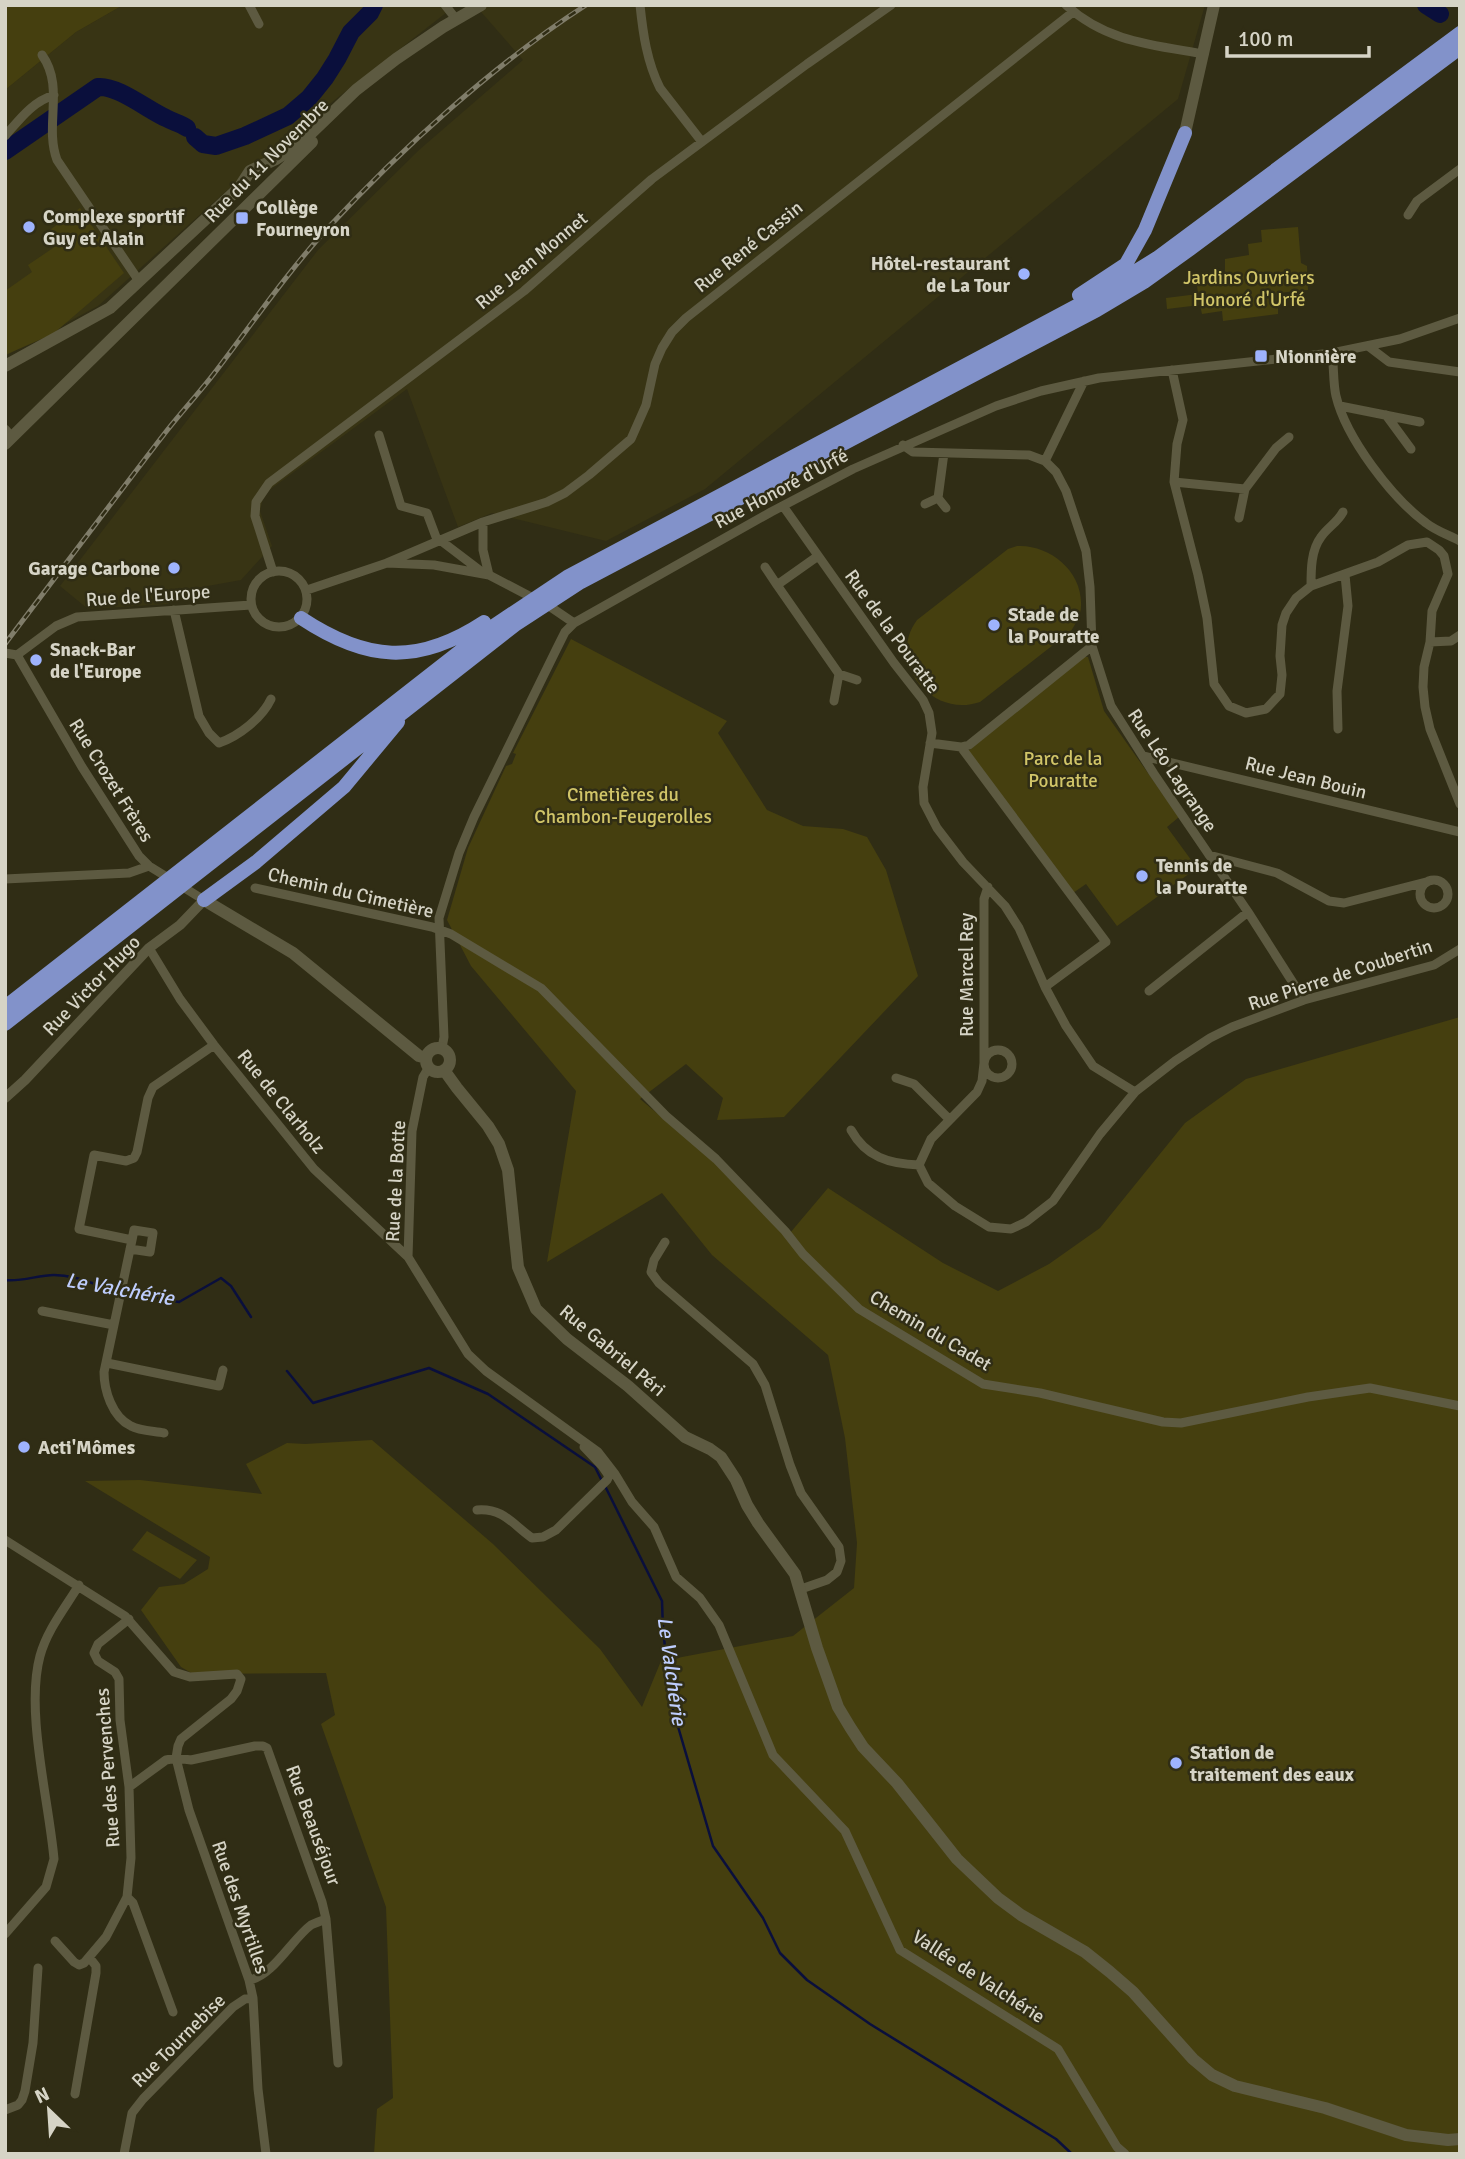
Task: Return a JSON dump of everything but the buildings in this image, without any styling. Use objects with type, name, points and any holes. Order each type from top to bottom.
[{"type":"highway","points":[[5,1007],[486,631],[567,576],[1099,294],[1157,258],[1460,33]]},
{"type":"highway","points":[[5,1024],[515,625],[581,582],[1097,310],[1143,282],[1190,250],[1460,48]]},
{"type":"highway","points":[[992,351],[1126,264],[1145,230],[1185,133]]},
{"type":"highway","points":[[302,618],[326,634],[363,649],[384,653],[426,650],[472,630],[546,581],[620,548]]},
{"type":"highway","points":[[199,897],[256,862],[344,787],[419,699]]},
{"type":"main road","points":[[5,366],[110,308],[239,188],[250,171],[276,159],[302,142],[339,105],[411,48],[481,5]]},
{"type":"main road","points":[[1185,133],[1214,5]]},
{"type":"main road","name":"Rue du 11 Novembre","points":[[7,437],[267,187],[373,78]]},
{"type":"main road","points":[[255,168],[267,177],[267,187]]},
{"type":"main road","points":[[199,897],[293,953],[438,1072],[449,1065],[450,1058],[448,1052],[442,1048],[432,1049],[428,1062]]},
{"type":"main road","name":"Rue Gabriel Péri","points":[[444,1070],[499,1144],[508,1170],[518,1267],[536,1309],[567,1339],[628,1386],[685,1437],[721,1457],[736,1480],[747,1505],[795,1574],[838,1707],[863,1747],[897,1783],[957,1859],[998,1898],[1021,1915],[1085,1952],[1110,1972],[1133,1992],[1193,2059],[1212,2075],[1235,2086],[1325,2108],[1406,2135],[1460,2139]]},
{"type":"street","points":[[249,5],[259,24]]},
{"type":"street","points":[[445,5],[456,19]]},
{"type":"street","points":[[640,5],[646,48],[655,78],[702,142]]},
{"type":"street","name":"Rue Jean Monnet","points":[[273,572],[255,516],[257,502],[269,482],[524,291],[652,179],[891,5]]},
{"type":"street","points":[[1070,8],[1099,30],[1155,46],[1204,54]]},
{"type":"street","name":"Rue René Cassin","points":[[441,541],[484,522],[547,502],[565,493],[607,460],[631,439],[643,412],[655,364],[662,348],[672,332],[686,318],[1070,8]]},
{"type":"street","points":[[42,55],[52,76],[54,152],[57,160],[139,281]]},
{"type":"street","points":[[5,136],[38,101],[54,101]]},
{"type":"street","points":[[1408,215],[1417,201],[1460,169]]},
{"type":"street","name":"Rue Honoré d'Urfé","points":[[442,1048],[444,1037],[439,918],[459,853],[565,632],[574,623],[783,506],[903,445],[996,406],[1041,391],[1084,381],[1332,353],[1400,339],[1460,318]]},
{"type":"street","points":[[1368,346],[1389,362],[1460,372]]},
{"type":"street","points":[[1332,353],[1336,395],[1347,425],[1358,444],[1395,495],[1429,525],[1460,541]]},
{"type":"street","points":[[1172,370],[1183,420],[1177,444],[1174,482],[1207,618],[1214,684],[1229,706],[1245,713],[1266,709],[1280,694],[1282,625],[1296,598],[1311,586],[1378,562],[1408,545],[1427,542],[1444,556],[1448,574],[1432,611],[1430,642],[1424,667],[1425,707],[1430,729],[1460,804]]},
{"type":"street","points":[[903,445],[913,452],[1010,453],[1029,455],[1045,461],[1084,381]]},
{"type":"street","points":[[1340,406],[1420,422]]},
{"type":"street","points":[[1386,415],[1411,449]]},
{"type":"street","points":[[379,435],[401,506],[427,513],[436,537],[441,541],[486,574],[564,614],[574,623]]},
{"type":"street","points":[[1239,518],[1245,489],[1276,449],[1289,437]]},
{"type":"street","points":[[944,453],[938,498],[946,508]]},
{"type":"street","name":"Rue Léo Lagrange","points":[[1045,461],[1056,472],[1066,491],[1086,551],[1092,646],[1111,706],[1304,1000]]},
{"type":"street","points":[[1174,482],[1245,489]]},
{"type":"street","points":[[925,504],[938,498]]},
{"type":"street","name":"Rue de la Pouratte","points":[[783,506],[923,701],[931,723],[923,787],[924,803],[945,840],[1005,906],[1066,1026],[1093,1066],[1135,1092]]},
{"type":"street","points":[[1311,586],[1311,564],[1320,537],[1339,521],[1343,512]]},
{"type":"street","points":[[484,522],[486,574]]},
{"type":"street","points":[[307,590],[387,563],[441,541]]},
{"type":"street","points":[[777,585],[818,556]]},
{"type":"street","points":[[387,563],[434,565],[486,574]]},
{"type":"street","points":[[765,567],[839,674],[857,680]]},
{"type":"street","points":[[273,572],[290,573],[303,583],[307,590],[306,609],[295,624],[277,628],[260,621],[251,605],[256,584],[265,575],[273,572]]},
{"type":"street","points":[[1338,729],[1337,691],[1349,606],[1345,575]]},
{"type":"street","name":"Rue de l'Europe","points":[[17,655],[56,626],[77,617],[251,605]]},
{"type":"street","points":[[174,610],[199,716],[219,743],[231,739],[266,711],[271,699]]},
{"type":"street","points":[[1430,642],[1451,642],[1460,635]]},
{"type":"street","points":[[930,743],[961,747],[969,745],[1092,646]]},
{"type":"street","points":[[6,653],[17,655]]},
{"type":"street","name":"Rue Crozet Frères","points":[[17,655],[130,844],[149,866],[199,897]]},
{"type":"street","points":[[834,701],[839,674]]},
{"type":"street","points":[[961,747],[1106,942],[1045,987]]},
{"type":"street","name":"Rue Jean Bouin","points":[[1143,756],[1460,832]]},
{"type":"street","points":[[1209,855],[1277,873],[1329,901],[1344,903],[1426,882]]},
{"type":"street","points":[[5,879],[129,873],[149,866]]},
{"type":"street","name":"Rue Marcel Rey","points":[[919,1165],[931,1139],[977,1092],[982,1081],[984,899],[988,887]]},
{"type":"street","name":"Chemin du Cimetière","points":[[255,888],[432,927],[439,931]]},
{"type":"street","name":"Rue Victor Hugo","points":[[5,1098],[149,948],[180,925],[199,897]]},
{"type":"street","points":[[1149,991],[1248,912]]},
{"type":"street","name":"Chemin du Cadet","points":[[439,931],[451,934],[541,988],[666,1116],[716,1159],[785,1231],[803,1254],[859,1309],[983,1384],[1040,1393],[1163,1422],[1181,1423],[1308,1397],[1370,1388],[1460,1406]]},
{"type":"street","name":"Rue de Clarholz","points":[[149,948],[180,999],[214,1045],[314,1169],[408,1257]]},
{"type":"street","name":"Rue Pierre de Coubertin","points":[[919,1165],[928,1183],[956,1206],[989,1227],[1011,1229],[1026,1222],[1053,1201],[1100,1133],[1135,1092],[1210,1038],[1304,1000],[1434,965],[1460,949]]},
{"type":"street","points":[[164,1433],[131,1427],[121,1419],[104,1386],[131,1244],[79,1229],[94,1156],[126,1161],[134,1158],[153,1087],[214,1045]]},
{"type":"street","name":"Rue de la Botte","points":[[408,1257],[412,1131],[428,1062]]},
{"type":"street","points":[[896,1078],[914,1084],[949,1119]]},
{"type":"street","points":[[851,1130],[859,1144],[871,1153],[889,1161],[919,1165]]},
{"type":"street","points":[[665,1242],[650,1272],[659,1283],[753,1364],[765,1385],[801,1493],[839,1547],[841,1561],[837,1573],[827,1580],[801,1589]]},
{"type":"street","name":"Vallée de Valchérie","points":[[408,1257],[468,1354],[486,1371],[598,1452],[632,1502],[654,1527],[676,1577],[701,1598],[719,1625],[773,1755],[845,1831],[900,1950],[1058,2049],[1117,2147],[1125,2154]]},
{"type":"street","points":[[42,1311],[114,1325]]},
{"type":"street","points":[[107,1363],[219,1386],[223,1370]]},
{"type":"street","points":[[477,1510],[487,1509],[507,1516],[532,1538],[543,1537],[556,1530],[609,1476],[570,1432]]},
{"type":"street","points":[[5,1541],[79,1585],[129,1619],[174,1672],[190,1677],[237,1674],[241,1679],[231,1699],[181,1739],[176,1758]]},
{"type":"street","points":[[5,1934],[46,1886],[54,1859],[38,1735],[36,1685],[39,1658],[44,1644],[79,1585]]},
{"type":"street","name":"Rue des Pervenches","points":[[89,1958],[106,1937],[127,1896],[131,1858],[129,1787],[120,1720],[118,1676],[96,1658],[94,1653],[98,1644],[129,1619]]},
{"type":"street","name":"Rue Beauséjour","points":[[129,1787],[166,1760],[191,1760],[260,1745],[267,1748],[326,1919],[338,2063]]},
{"type":"street","name":"Rue des Myrtilles","points":[[176,1758],[192,1822],[249,1980],[253,1998],[258,2089],[266,2154]]},
{"type":"street","points":[[127,1896],[133,1903],[173,2012]]},
{"type":"street","points":[[249,1980],[266,1971],[312,1925],[326,1919]]},
{"type":"street","points":[[55,1941],[76,1964],[82,1964],[89,1958],[96,1966],[75,2094]]},
{"type":"street","points":[[5,2110],[18,2105],[25,2091],[33,2043],[38,1968]]},
{"type":"street","name":"Rue Tournebise","points":[[124,2154],[132,2113],[143,2099],[233,2007],[245,1999],[253,1998]]},
{"type":"shaded area","points":[[123,5],[456,5],[281,142],[98,306],[5,356],[5,90],[76,32]]},
{"type":"shaded area","points":[[475,5],[1205,5],[1178,99],[705,489],[606,541],[492,513],[458,527],[407,389],[264,494],[260,511],[272,546],[241,580],[185,590],[168,604],[88,609],[60,586],[318,250],[419,150],[523,60]]},
{"type":"green space","points":[[5,5],[123,5],[76,32],[5,90]]},
{"type":"green space","points":[[80,208],[124,273],[53,334],[5,355],[5,291],[32,272],[28,265],[56,246],[47,232]]},
{"type":"green space","name":"Jardins Ouvriers Honoré d'Urfé","points":[[1298,227],[1301,263],[1307,266],[1308,290],[1278,293],[1278,314],[1223,321],[1222,311],[1202,314],[1200,305],[1167,309],[1166,298],[1198,294],[1196,277],[1225,273],[1225,259],[1249,255],[1248,244],[1262,242],[1261,230]]},
{"type":"green space","name":"Stade de la Pouratte","points":[[1017,546],[1041,550],[1052,555],[1070,571],[1080,593],[1081,609],[1075,625],[1071,631],[980,702],[962,705],[945,702],[930,695],[918,683],[910,669],[907,653],[909,636],[917,620],[1008,549]]},
{"type":"green space","name":"Cimetières du Chambon-Feugerolles","points":[[571,639],[727,721],[718,733],[767,810],[803,826],[843,829],[867,837],[886,870],[918,976],[784,1117],[717,1120],[723,1098],[686,1064],[640,1099],[706,1154],[790,1233],[828,1188],[943,1263],[998,1291],[1049,1264],[1100,1228],[1185,1123],[1246,1079],[1460,1017],[1460,2154],[374,2154],[377,2109],[393,2098],[386,1907],[321,1724],[335,1715],[326,1673],[193,1674],[181,1667],[141,1610],[159,1587],[184,1584],[208,1569],[210,1557],[85,1481],[140,1480],[262,1494],[246,1464],[287,1443],[372,1440],[493,1544],[600,1649],[642,1707],[661,1661],[793,1636],[854,1588],[857,1543],[845,1438],[828,1355],[712,1255],[662,1193],[547,1262],[576,1091],[471,966],[447,920],[468,848],[506,766],[512,764],[516,754],[513,753]]},
{"type":"green space","name":"Parc de la Pouratte","points":[[1083,657],[1088,657],[1104,711],[1179,817],[1167,827],[1197,868],[1117,926],[1086,884],[1073,893],[968,751]]},
{"type":"green space","points":[[147,1531],[197,1560],[180,1579],[132,1550]]},
{"type":"waterway","points":[[195,137],[203,144],[216,146],[288,116],[309,98],[325,78],[351,32],[370,13],[374,5]]},
{"type":"waterway","points":[[1426,5],[1440,14]]},
{"type":"waterway","points":[[5,151],[98,87],[106,87],[123,94],[187,128]]},
{"type":"waterway","name":"Le Valchérie","points":[[5,1280],[62,1275],[118,1291]]},
{"type":"waterway","name":"Le Valchérie","points":[[124,1292],[179,1302],[221,1278],[231,1286],[251,1317]]},
{"type":"waterway","name":"Le Valchérie","points":[[287,1371],[313,1403],[429,1368],[488,1394],[595,1467],[602,1481]]},
{"type":"waterway","name":"Le Valchérie","points":[[605,1486],[662,1601],[672,1706],[713,1846],[763,1918],[780,1953],[807,1980],[870,2024],[1056,2139],[1072,2154]]},
{"type":"railway","points":[[5,644],[165,433],[326,230],[385,169],[449,110],[517,54],[586,5]]},
{"type":"place","name":"Collège Fourneyron","points":[[242,218]]},
{"type":"place","name":"Complexe sportif Guy et Alain","points":[[29,227]]},
{"type":"place","name":"Hôtel-restaurant de La Tour","points":[[1024,274]]},
{"type":"place","name":"Nionnière","points":[[1261,356]]},
{"type":"place","name":"Garage Carbone","points":[[174,568]]},
{"type":"place","name":"Stade de la Pouratte","points":[[994,625]]},
{"type":"place","name":"Snack-Bar de l'Europe","points":[[36,660]]},
{"type":"place","name":"Tennis de la Pouratte","points":[[1142,876]]},
{"type":"place","name":"Acti'Mômes","points":[[24,1447]]},
{"type":"place","name":"Station de traitement des eaux","points":[[1176,1763]]}]
